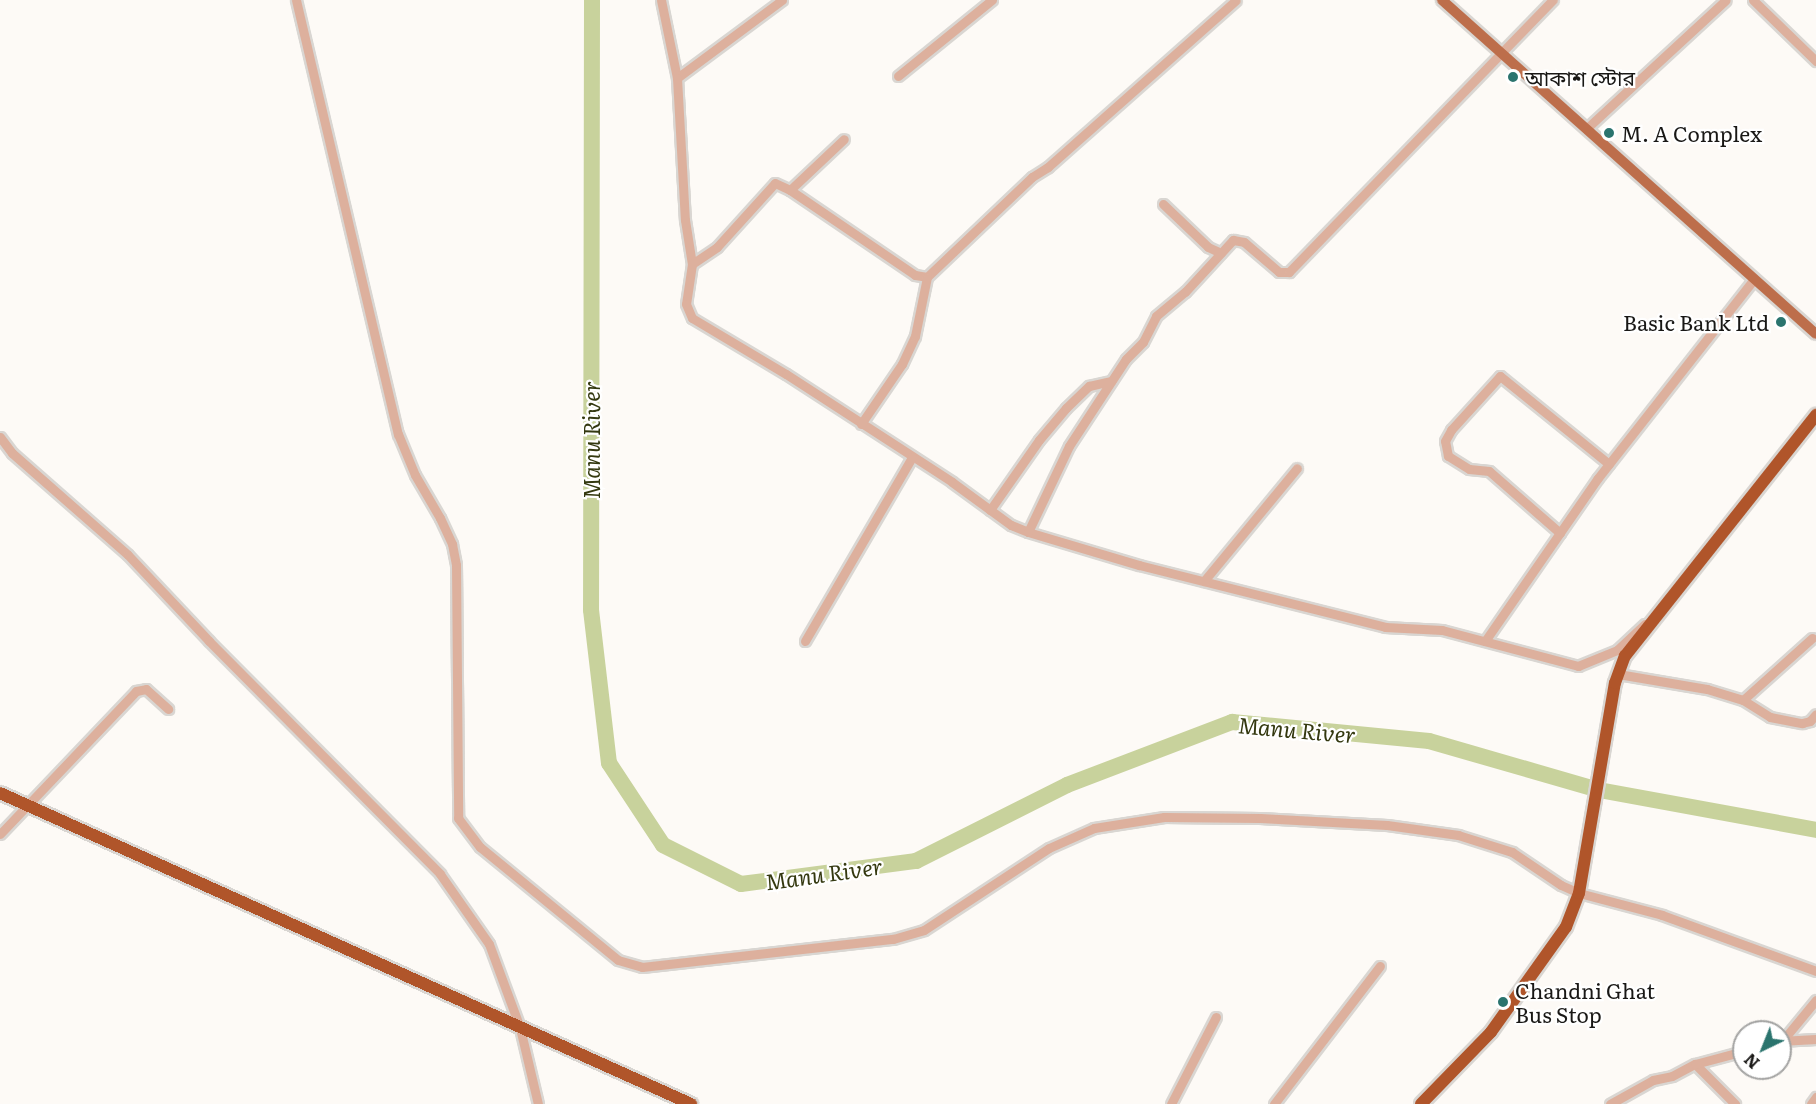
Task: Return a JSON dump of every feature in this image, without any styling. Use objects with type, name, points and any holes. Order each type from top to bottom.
[{"type":"highway","points":[[1421,1104],[1491,1032],[1566,927],[1579,893],[1617,678],[1625,656],[1816,415]]},
{"type":"highway","points":[[0,793],[692,1104]]},
{"type":"main road","points":[[1442,0],[1816,334]]},
{"type":"street","points":[[296,0],[398,434],[415,475],[452,544],[456,566],[455,738],[458,818],[480,847],[618,960],[642,966],[893,939],[924,930],[1049,848],[1094,828],[1164,817],[1260,818],[1387,825],[1458,835],[1512,852],[1562,885],[1579,893],[1662,915],[1816,971]]},
{"type":"street","points":[[661,0],[677,78],[686,220],[692,264],[686,304],[692,318],[786,374],[912,456],[1011,525],[1028,532],[1204,581],[1385,627],[1442,630],[1578,666],[1617,650],[1666,604]]},
{"type":"street","points":[[677,78],[782,0]]},
{"type":"street","points":[[898,76],[992,0]]},
{"type":"street","points":[[861,424],[903,364],[915,336],[927,277],[1032,177],[1048,167],[1236,0]]},
{"type":"street","points":[[1028,532],[1069,446],[1126,358],[1143,342],[1156,316],[1185,292],[1233,240],[1244,242],[1279,272],[1288,272],[1553,0]]},
{"type":"street","points":[[1586,129],[1726,0]]},
{"type":"street","points":[[1753,0],[1816,61]]},
{"type":"street","points":[[790,190],[844,139]]},
{"type":"street","points":[[692,264],[717,247],[776,183],[790,190],[915,275],[927,277]]},
{"type":"street","points":[[1163,204],[1208,247],[1221,254]]},
{"type":"street","points":[[1485,641],[1609,464],[1754,279]]},
{"type":"street","points":[[1560,533],[1489,471],[1469,470],[1448,456],[1445,441],[1451,430],[1500,376],[1609,464]]},
{"type":"street","points":[[990,510],[1038,440],[1066,408],[1089,386],[1111,381]]},
{"type":"street","points":[[0,437],[12,453],[128,555],[209,641],[440,874],[489,944],[520,1028],[538,1104]]},
{"type":"street","points":[[805,641],[912,456]]},
{"type":"street","points":[[1204,581],[1297,468]]},
{"type":"street","points":[[1743,700],[1812,638]]},
{"type":"street","points":[[1617,678],[1707,689],[1743,700],[1770,717],[1802,723],[1810,721],[1816,714]]},
{"type":"street","points":[[0,834],[136,691],[146,689],[168,710]]},
{"type":"street","points":[[1274,1104],[1380,966]]},
{"type":"street","points":[[1792,1029],[1816,1000]]},
{"type":"street","points":[[1171,1104],[1215,1017]]},
{"type":"street","points":[[1792,1040],[1816,1039]]},
{"type":"street","points":[[1610,1104],[1633,1089],[1672,1076],[1695,1064],[1732,1054]]},
{"type":"street","points":[[1695,1064],[1735,1104]]},
{"type":"street","points":[[1811,1104],[1816,1098]]},
{"type":"waterway","name":"Manu River","points":[[592,0],[591,610],[609,763],[663,845],[741,884],[916,861],[1067,785],[1232,722],[1429,741],[1599,790],[1816,830]]},
{"type":"place","name":"আকাশ স্টোর","points":[[1513,77]]},
{"type":"place","name":"M. A Complex","points":[[1609,133]]},
{"type":"place","name":"Basic Bank Ltd","points":[[1781,322]]},
{"type":"place","name":"Chandni Ghat Bus Stop","points":[[1503,1002]]}]
